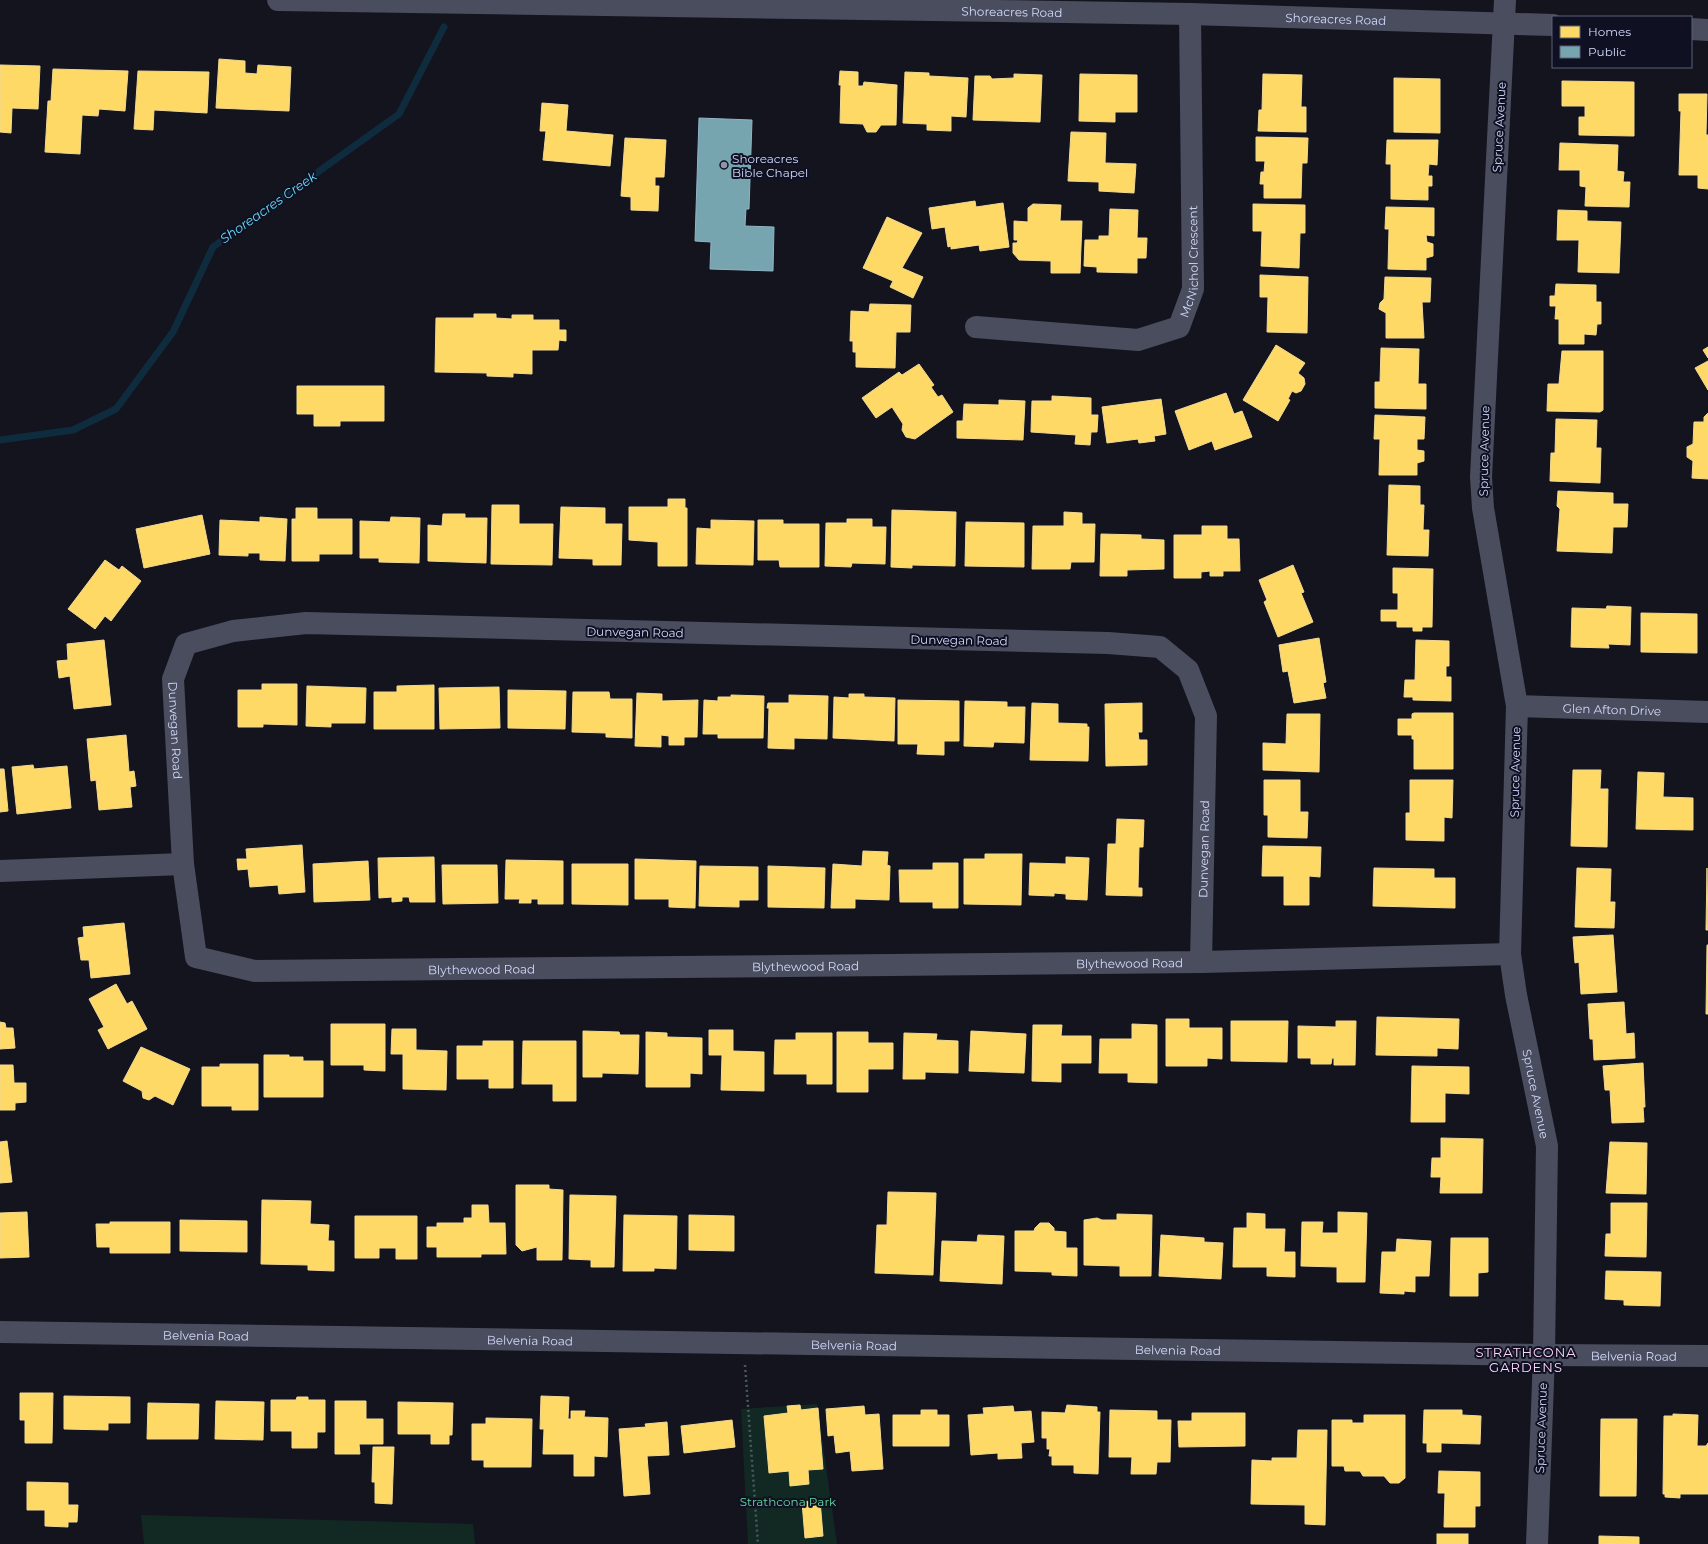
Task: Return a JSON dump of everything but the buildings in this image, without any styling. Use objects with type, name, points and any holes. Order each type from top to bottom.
[{"type":"street","name":"Shoreacres Road","points":[[278,0],[1190,14],[1552,25]]},
{"type":"street","name":"Spruce Avenue","points":[[1505,0],[1481,477],[1483,508],[1517,706],[1510,954],[1516,995],[1546,1146],[1544,1356],[1537,1544]]},
{"type":"street","name":"McNichol Crescent","points":[[976,327],[1138,340],[1179,326],[1193,289],[1190,14]]},
{"type":"street","points":[[1692,29],[1708,30]]},
{"type":"street","name":"Dunvegan Road","points":[[183,864],[173,679],[186,644],[233,631],[306,623],[1108,643],[1160,647],[1188,670],[1206,716],[1201,962]]},
{"type":"street","name":"Glen Afton Drive","points":[[1517,706],[1708,712]]},
{"type":"street","points":[[0,871],[183,864]]},
{"type":"street","name":"Blythewood Road","points":[[183,864],[196,957],[255,971],[1201,962],[1510,954]]},
{"type":"street","name":"Belvenia Road","points":[[0,1332],[744,1342],[1544,1356],[1708,1356]]},
{"type":"path","points":[[744,1342],[758,1544]]},
{"type":"green space","name":"Strathcona Park","points":[[817,1404],[837,1544],[748,1544],[741,1409]]},
{"type":"green space","points":[[141,1515],[473,1524],[475,1544],[144,1544]]},
{"type":"waterway","name":"Shoreacres Creek","points":[[0,440],[73,430],[116,409],[173,332],[213,247],[399,114],[444,27]]},
{"type":"place","name":"Shoreacres Bible Chapel","points":[[724,165]]},
{"type":"district","name":"STRATHCONA GARDENS","points":[[1526,1360]]}]
